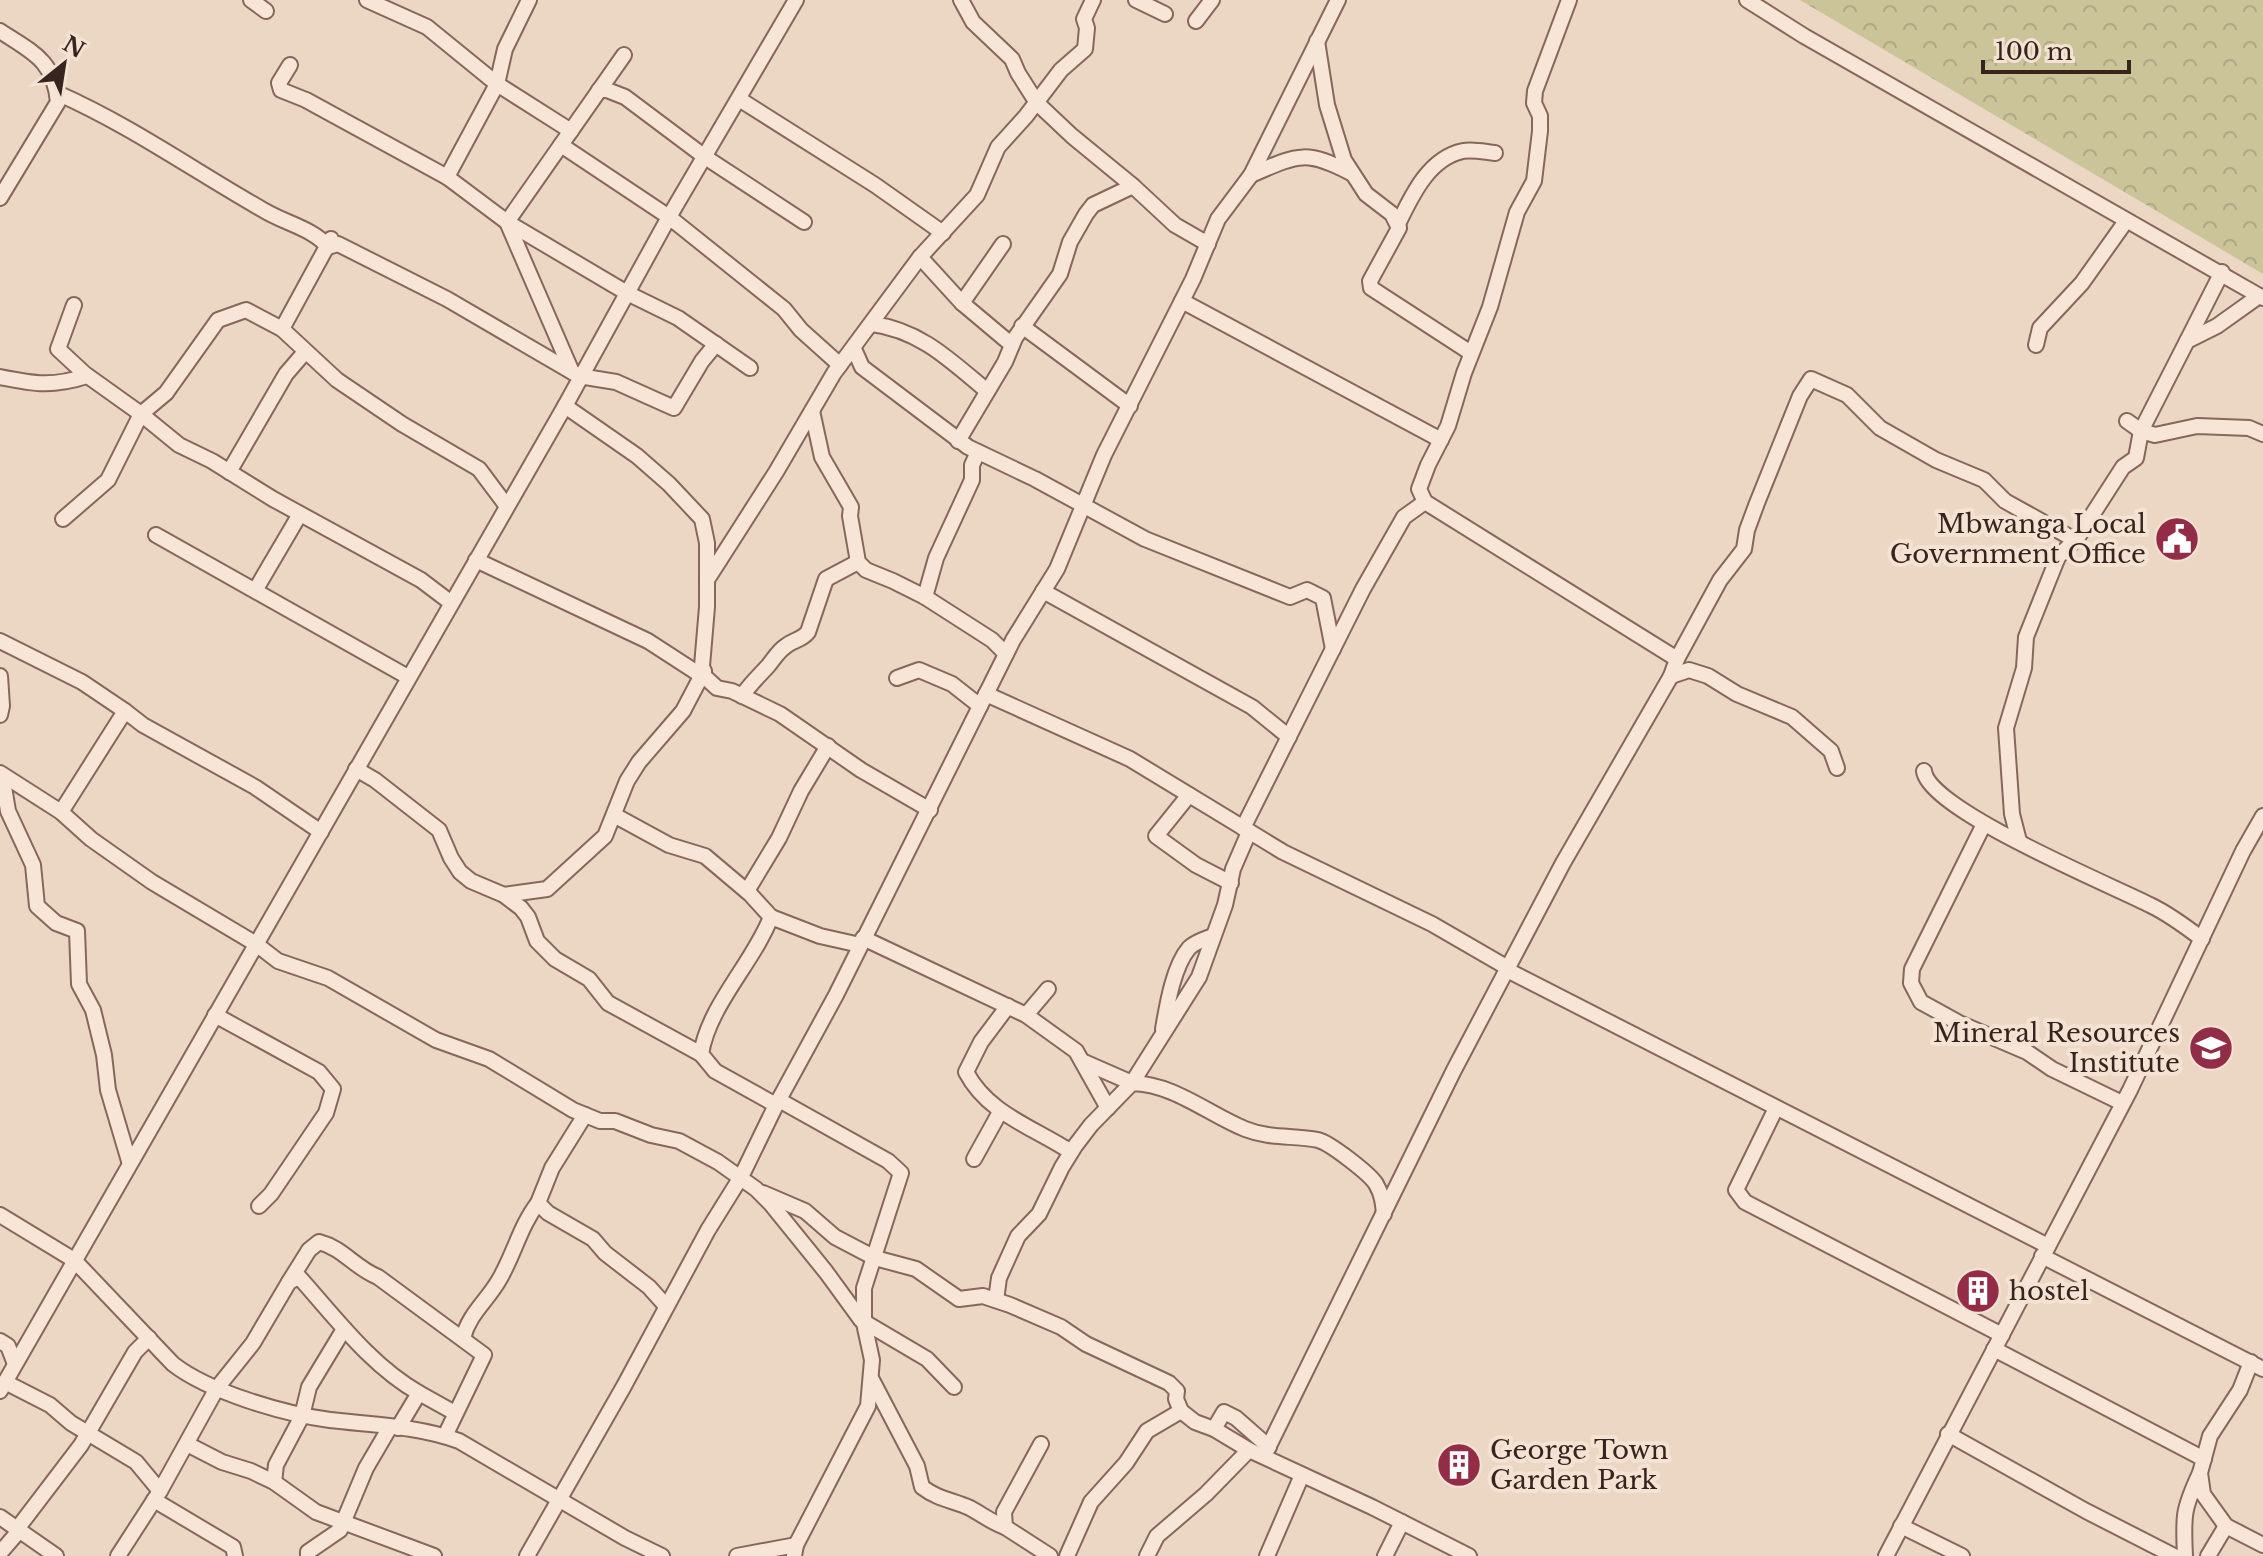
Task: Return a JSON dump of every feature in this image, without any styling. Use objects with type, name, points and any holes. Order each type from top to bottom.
[{"type":"street","points":[[251,0],[266,11]]},
{"type":"street","points":[[367,0],[427,27],[497,84],[571,131]]},
{"type":"street","points":[[447,177],[497,84],[505,49],[529,0]]},
{"type":"street","points":[[235,1556],[233,1547],[157,1495],[136,1462],[66,1419],[50,1405],[3,1386],[129,1161],[565,406],[575,374],[627,293],[796,0]]},
{"type":"street","points":[[961,0],[973,22],[1012,59],[1037,103],[1175,225],[1208,244]]},
{"type":"street","points":[[707,580],[840,365],[920,257],[977,195],[998,147],[1061,70],[1085,49],[1087,28],[1084,19],[1093,0]]},
{"type":"street","points":[[1136,0],[1165,14]]},
{"type":"street","points":[[1196,21],[1212,0]]},
{"type":"street","points":[[527,1556],[741,1177],[836,995],[1006,654],[1030,609],[1057,569],[1081,506],[1182,301],[1218,219],[1251,175],[1338,0]]},
{"type":"street","points":[[1569,0],[1535,91],[1534,103],[1540,116],[1540,131],[1534,181],[1517,212],[1490,307],[1471,353],[1448,426],[1420,484],[1420,493],[1425,502],[1677,659]]},
{"type":"street","points":[[1747,0],[1804,36],[2261,297],[2217,326],[2187,341]]},
{"type":"street","points":[[0,31],[41,57],[54,74],[58,102],[2,188]]},
{"type":"street","points":[[1317,41],[1329,113],[1351,173],[1366,194],[1392,214],[1398,224],[1399,232],[1370,281],[1371,288],[1471,353]]},
{"type":"street","points":[[507,222],[624,55]]},
{"type":"street","points":[[290,65],[279,83],[281,90],[306,100],[447,177],[507,222],[627,293],[678,318],[750,368]]},
{"type":"street","points":[[599,90],[625,97],[705,157],[804,222]]},
{"type":"street","points":[[57,93],[142,138],[269,213],[447,299],[575,374],[616,382],[674,408],[716,344]]},
{"type":"street","points":[[739,99],[890,195],[943,233]]},
{"type":"street","points":[[561,145],[669,217],[784,309],[801,330],[840,365]]},
{"type":"street","points":[[1398,224],[1420,184],[1434,166],[1466,150],[1495,153]]},
{"type":"street","points":[[1251,175],[1305,156],[1322,158],[1351,173]]},
{"type":"street","points":[[958,441],[1005,362],[1022,326],[1060,274],[1070,242],[1086,214],[1093,205],[1133,186]]},
{"type":"street","points":[[2036,345],[2040,328],[2082,283],[2126,221]]},
{"type":"street","points":[[507,222],[575,374]]},
{"type":"street","points":[[282,329],[329,243]]},
{"type":"street","points":[[962,303],[1003,244]]},
{"type":"street","points":[[920,257],[962,303],[1012,345]]},
{"type":"street","points":[[2019,841],[2012,814],[2006,728],[2024,668],[2026,637],[2058,557],[2075,540],[2123,467],[2136,458],[2141,431],[2222,272]]},
{"type":"street","points":[[1182,301],[1441,440]]},
{"type":"street","points":[[74,305],[58,349],[87,376],[179,445],[421,580],[450,602]]},
{"type":"street","points":[[63,519],[108,480],[141,414],[166,393],[218,320],[246,310],[282,329],[337,380],[402,424],[479,469],[506,505]]},
{"type":"street","points":[[872,324],[895,327],[935,347],[987,391]]},
{"type":"street","points":[[1022,326],[1130,406]]},
{"type":"street","points":[[854,349],[862,367],[958,441],[978,452],[1145,539],[1290,597],[1307,590],[1323,598],[1333,649]]},
{"type":"street","points":[[229,472],[286,374],[305,352]]},
{"type":"street","points":[[0,377],[34,384],[62,384],[87,376]]},
{"type":"street","points":[[1267,1451],[1563,863],[1671,676],[1720,580],[1744,549],[1747,530],[1762,490],[1800,396],[1811,379],[1847,395],[1880,428],[1936,460],[1984,480],[2005,501],[2075,540]]},
{"type":"street","points":[[504,895],[547,889],[605,836],[621,791],[639,762],[683,711],[703,673],[706,530],[697,511],[637,456],[565,406]]},
{"type":"street","points":[[812,411],[822,457],[851,507],[858,562],[866,570],[925,597],[992,640],[1006,654]]},
{"type":"street","points":[[2127,421],[2141,431],[2155,435],[2197,426],[2249,428],[2263,434]]},
{"type":"street","points":[[925,597],[936,558],[972,480],[972,465],[978,452]]},
{"type":"street","points":[[996,1300],[999,1278],[1018,1236],[1039,1214],[1071,1152],[1132,1083],[1192,991],[1208,954],[1246,830],[1289,737],[1404,517],[1425,502]]},
{"type":"street","points":[[256,589],[300,514]]},
{"type":"street","points":[[156,535],[408,677]]},
{"type":"street","points":[[476,560],[648,641],[703,673],[717,688],[780,714],[861,770],[930,810]]},
{"type":"street","points":[[742,696],[778,652],[804,638],[826,579],[858,562]]},
{"type":"street","points":[[1043,591],[1252,707],[1289,737]]},
{"type":"street","points":[[0,641],[82,682],[143,725],[255,787],[321,832]]},
{"type":"street","points":[[897,678],[919,670],[983,700],[1130,759],[1246,830],[1325,873],[1432,924],[1507,969],[1776,1108],[2257,1366],[2210,1436],[2202,1466],[2186,1503],[2183,1521],[2185,1556]]},
{"type":"street","points":[[1671,676],[1689,670],[1708,676],[1737,694],[1792,717],[1831,751],[1837,768]]},
{"type":"street","points":[[0,676],[0,715]]},
{"type":"street","points":[[61,812],[125,711]]},
{"type":"street","points":[[747,891],[828,746]]},
{"type":"street","points":[[356,769],[439,830],[451,858],[463,875],[504,895],[523,910],[535,939],[549,954],[589,979],[608,1003],[701,1054],[715,1071],[888,1161],[901,1173],[864,1288],[864,1323],[872,1360],[868,1406],[795,1550],[737,1556]]},
{"type":"street","points":[[1924,771],[1931,788],[1984,824],[2069,868],[2151,905],[2202,939]]},
{"type":"street","points":[[1,774],[61,812],[91,839],[152,882],[283,963],[328,978],[436,1040],[489,1059],[585,1115],[679,1141],[718,1162],[756,1189],[826,1272],[864,1323],[927,1359],[954,1387]]},
{"type":"street","points":[[1,774],[8,811],[33,865],[37,906],[56,923],[77,931],[79,984],[93,1010],[104,1055],[108,1090],[129,1161]]},
{"type":"street","points":[[1189,795],[1156,836],[1196,865],[1231,883]]},
{"type":"street","points":[[614,815],[669,845],[705,856],[747,891],[771,917],[820,936],[861,942],[1026,1015],[1076,1051],[1108,1108]]},
{"type":"street","points":[[1886,1556],[2122,1103],[2263,816]]},
{"type":"street","points":[[1984,824],[1912,969],[1911,983],[1921,1002],[1959,1023],[2027,1052],[2052,1069],[2122,1103]]},
{"type":"street","points":[[701,1054],[722,1004],[771,917]]},
{"type":"street","points":[[1163,1034],[1169,995],[1179,969],[1191,946],[1213,936]]},
{"type":"street","points":[[1191,946],[1208,954]]},
{"type":"street","points":[[1026,1015],[1048,989]]},
{"type":"street","points":[[1008,1006],[981,1042],[966,1072],[976,1092],[1000,1112],[1071,1152]]},
{"type":"street","points":[[215,1015],[319,1072],[333,1089],[326,1113],[259,1206]]},
{"type":"street","points":[[1084,1062],[1132,1083],[1157,1086],[1260,1135],[1322,1141],[1369,1175],[1382,1196],[1384,1214]]},
{"type":"street","points":[[1776,1108],[1736,1190],[1745,1202],[2002,1335]]},
{"type":"street","points":[[974,1159],[1000,1112]]},
{"type":"street","points":[[463,1338],[466,1325],[498,1282],[552,1168],[585,1115]]},
{"type":"street","points":[[756,1189],[805,1211],[835,1237],[875,1258],[916,1269],[959,1299],[983,1296],[1061,1327],[1086,1344],[1169,1383],[1177,1391],[1176,1399],[1181,1411],[1195,1422],[1214,1429],[1249,1450],[1267,1451]]},
{"type":"street","points":[[538,1203],[548,1213],[593,1239],[605,1253],[649,1287],[666,1306]]},
{"type":"street","points":[[0,1215],[74,1260],[181,1370],[217,1388],[302,1416],[394,1427],[459,1441],[559,1497],[638,1551],[662,1556]]},
{"type":"street","points":[[118,1556],[157,1495],[217,1388],[253,1343],[309,1250],[319,1242],[335,1246],[362,1271],[378,1277],[484,1355],[483,1363],[445,1436]]},
{"type":"street","points":[[289,1282],[299,1277],[344,1329],[386,1370],[455,1413]]},
{"type":"street","points":[[274,1482],[276,1465],[302,1416],[309,1387],[344,1329]]},
{"type":"street","points":[[0,1553],[89,1433],[135,1352],[149,1338]]},
{"type":"street","points":[[0,1341],[8,1346],[15,1364]]},
{"type":"street","points":[[1994,1349],[2202,1466]]},
{"type":"street","points":[[871,1376],[917,1466],[922,1487],[942,1500],[969,1507],[989,1522],[1005,1527],[1050,1556]]},
{"type":"street","points":[[308,1556],[308,1552],[335,1536],[345,1523],[366,1468],[419,1393]]},
{"type":"street","points":[[1067,1556],[1091,1502],[1126,1463],[1147,1431],[1181,1411]]},
{"type":"street","points":[[1214,1429],[1224,1412],[1236,1418],[1267,1451],[1302,1475],[1469,1556]]},
{"type":"street","points":[[1948,1434],[2174,1556]]},
{"type":"street","points":[[187,1444],[274,1482],[316,1512],[434,1556]]},
{"type":"street","points":[[1005,1527],[1004,1512],[1041,1444]]},
{"type":"street","points":[[1147,1556],[1157,1536],[1206,1494],[1249,1450]]},
{"type":"street","points":[[2202,1466],[2203,1494],[2226,1526],[2263,1545]]},
{"type":"street","points":[[1267,1556],[1302,1475]]},
{"type":"street","points":[[0,1517],[56,1556]]},
{"type":"street","points":[[1385,1556],[1402,1522]]},
{"type":"street","points":[[1901,1526],[1962,1556]]},
{"type":"street","points":[[2208,1556],[2226,1526]]},
{"type":"green space","points":[[1800,0],[2263,0],[2263,274]]},
{"type":"place","name":"Mbwanga Local Government Office","points":[[2177,539]]},
{"type":"place","name":"Mineral Resources Institute","points":[[2211,1048]]},
{"type":"place","name":"hostel","points":[[1978,1291]]},
{"type":"place","name":"George Town Garden Park","points":[[1459,1465]]}]
